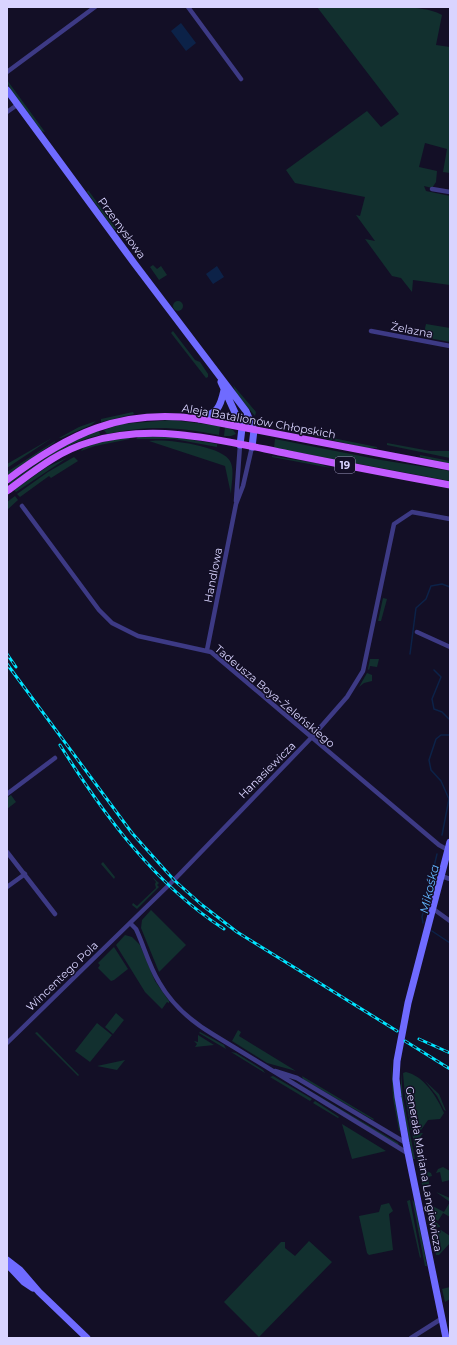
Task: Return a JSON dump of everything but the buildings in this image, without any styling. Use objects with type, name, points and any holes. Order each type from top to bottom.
[{"type":"main road","name":"Aleja Batalionów Chłopskich","points":[[7,480],[60,443],[84,431],[111,422],[164,416],[199,419],[450,467]]},
{"type":"main road","name":"19","points":[[7,491],[34,471],[63,453],[82,444],[106,437],[133,433],[168,433],[252,447],[450,485]]},
{"type":"street","points":[[7,72],[95,7]]},
{"type":"street","points":[[188,7],[241,79]]},
{"type":"street","name":"Przemysłowa","points":[[7,90],[246,411],[254,430]]},
{"type":"street","points":[[7,112],[17,105]]},
{"type":"street","points":[[432,189],[450,192]]},
{"type":"street","name":"Żelazna","points":[[371,331],[450,346]]},
{"type":"street","name":"Przemysłowa","points":[[220,378],[242,428]]},
{"type":"street","points":[[199,419],[216,411],[220,407],[224,390]]},
{"type":"street","points":[[240,445],[242,428]]},
{"type":"street","points":[[252,447],[254,430]]},
{"type":"street","name":"Handlowa","points":[[207,650],[236,504],[240,445]]},
{"type":"street","name":"Handlowa","points":[[236,504],[243,486],[252,447]]},
{"type":"street","name":"Tadeusza Boya-Żeleńskiego","points":[[22,506],[99,610],[112,622],[138,636],[207,650],[439,845],[448,850]]},
{"type":"street","name":"Hanasiewicza","points":[[130,923],[174,880],[311,738],[347,697],[363,671],[394,524],[412,512],[450,519]]},
{"type":"street","points":[[417,632],[450,647]]},
{"type":"street","points":[[7,794],[55,758]]},
{"type":"street","name":"Generała Mariana Langiewicza","points":[[446,1338],[406,1143],[398,1097],[397,1061],[408,1003],[450,842]]},
{"type":"street","points":[[7,852],[55,914]]},
{"type":"street","points":[[7,887],[25,874]]},
{"type":"street","points":[[441,876],[450,879]]},
{"type":"street","points":[[432,908],[450,921]]},
{"type":"street","points":[[130,923],[136,929],[159,982],[174,1002],[201,1027],[409,1154]]},
{"type":"street","name":"Wincentego Pola","points":[[7,1043],[130,923]]},
{"type":"street","points":[[270,1069],[296,1078],[406,1143]]},
{"type":"street","points":[[7,1260],[9,1267],[24,1282],[38,1292],[87,1338]]},
{"type":"street","points":[[411,1338],[441,1319]]},
{"type":"green space","points":[[382,6],[418,8],[442,15],[436,45],[450,47],[450,173],[443,172],[447,149],[425,143],[419,167],[437,171],[436,182],[432,188],[424,186],[426,191],[450,196],[450,285],[413,280],[412,292],[401,278],[392,276],[365,239],[375,241],[356,215],[360,216],[365,197],[295,183],[286,170],[367,111],[381,127],[399,114],[317,7]]},
{"type":"green space","points":[[7,80],[45,132],[41,131],[22,106],[8,85]]},
{"type":"green space","points":[[88,190],[118,231],[113,228],[87,192]]},
{"type":"green space","points":[[153,265],[157,269],[161,266],[167,275],[159,280],[150,267]]},
{"type":"green space","points":[[176,301],[180,301],[182,302],[182,310],[176,311],[173,308],[173,304]]},
{"type":"green space","points":[[426,324],[450,328],[450,342],[423,337]]},
{"type":"green space","points":[[173,331],[195,360],[200,362],[208,374],[208,377],[206,378],[171,333]]},
{"type":"green space","points":[[233,385],[256,412],[255,416],[236,393]]},
{"type":"green space","points":[[133,412],[134,414],[101,422],[101,419]]},
{"type":"green space","points":[[172,420],[220,426],[219,435],[189,430],[163,428],[137,429],[107,434],[104,430],[121,424]]},
{"type":"green space","points":[[96,421],[91,425],[59,438],[79,427]]},
{"type":"green space","points":[[225,427],[233,430],[236,434],[224,436]]},
{"type":"green space","points":[[278,427],[377,447],[377,448],[365,448]]},
{"type":"green space","points":[[99,430],[100,435],[88,438],[64,448],[10,485],[9,483],[63,446]]},
{"type":"green space","points":[[139,436],[175,437],[217,444],[217,447],[174,439],[136,439]]},
{"type":"green space","points":[[129,437],[130,439],[95,446],[81,451],[83,448],[97,443]]},
{"type":"green space","points":[[52,438],[7,468],[7,464]]},
{"type":"green space","points":[[275,439],[381,460],[450,471],[450,481],[274,448]]},
{"type":"green space","points":[[157,440],[193,444],[217,451],[225,456],[230,461],[232,469],[231,494],[225,466],[149,441]]},
{"type":"green space","points":[[55,442],[7,476],[7,472]]},
{"type":"green space","points":[[387,443],[430,451],[450,451],[450,458],[387,445]]},
{"type":"green space","points":[[420,455],[450,461],[450,464],[420,457]]},
{"type":"green space","points":[[74,457],[78,461],[51,478],[49,476],[20,497],[17,494],[48,472]]},
{"type":"green space","points":[[272,457],[316,463],[331,468]]},
{"type":"green space","points":[[67,458],[16,492],[14,490],[47,467]]},
{"type":"green space","points":[[15,496],[18,500],[7,510],[7,502]]},
{"type":"green space","points":[[383,598],[387,599],[381,621],[378,621]]},
{"type":"green space","points":[[370,659],[379,659],[377,667],[370,666],[369,670],[368,669]]},
{"type":"green space","points":[[367,673],[372,675],[372,681],[364,683],[359,687]]},
{"type":"green space","points":[[293,744],[295,746],[251,792],[250,791]]},
{"type":"green space","points":[[11,795],[16,802],[7,809],[7,798]]},
{"type":"green space","points":[[103,862],[115,877],[114,879],[101,864]]},
{"type":"green space","points":[[152,877],[159,883],[157,885],[159,887],[137,909],[132,905],[133,903],[137,906],[156,888],[156,882]]},
{"type":"green space","points":[[151,910],[186,945],[159,972],[141,928],[142,920]]},
{"type":"green space","points":[[125,935],[132,937],[140,945],[155,981],[169,1001],[169,1003],[167,1002],[162,1009],[145,992],[116,945]]},
{"type":"green space","points":[[114,947],[128,969],[111,981],[98,968],[100,965],[98,963]]},
{"type":"green space","points":[[116,1013],[124,1020],[113,1034],[105,1027]]},
{"type":"green space","points":[[97,1023],[112,1035],[90,1062],[75,1051]]},
{"type":"green space","points":[[238,1030],[241,1032],[239,1036],[296,1071],[267,1063],[232,1041]]},
{"type":"green space","points":[[37,1032],[79,1075],[78,1076],[35,1033]]},
{"type":"green space","points":[[200,1032],[224,1045],[226,1049],[199,1033]]},
{"type":"green space","points":[[198,1035],[214,1045],[195,1047],[197,1044],[194,1041],[198,1042]]},
{"type":"green space","points":[[231,1052],[236,1053],[263,1070],[265,1073]]},
{"type":"green space","points":[[125,1060],[117,1070],[97,1066]]},
{"type":"green space","points":[[391,1062],[395,1098],[401,1130],[399,1131],[393,1098]]},
{"type":"green space","points":[[406,1072],[419,1078],[429,1088],[438,1100],[444,1113],[440,1119],[428,1120],[421,1130],[411,1130],[405,1096],[403,1073]]},
{"type":"green space","points":[[401,1073],[403,1098],[415,1159],[413,1159],[401,1098]]},
{"type":"green space","points":[[273,1076],[312,1099],[310,1101],[270,1077]]},
{"type":"green space","points":[[302,1076],[374,1119],[373,1120],[303,1079]]},
{"type":"green space","points":[[290,1079],[398,1143],[399,1146]]},
{"type":"green space","points":[[425,1081],[439,1094],[446,1111],[444,1110],[437,1096]]},
{"type":"green space","points":[[315,1101],[339,1117],[338,1118],[313,1103]]},
{"type":"green space","points":[[342,1124],[386,1151],[352,1159]]},
{"type":"green space","points":[[412,1133],[423,1133],[418,1140],[421,1159],[424,1159],[420,1164],[418,1164]]},
{"type":"green space","points":[[443,1167],[450,1171],[450,1180],[442,1182],[440,1172],[436,1173],[438,1169]]},
{"type":"green space","points":[[426,1171],[431,1173],[432,1176],[428,1177],[429,1184],[422,1185],[420,1172]]},
{"type":"green space","points":[[436,1192],[450,1198],[450,1202]]},
{"type":"green space","points":[[412,1199],[415,1204],[427,1266],[425,1266]]},
{"type":"green space","points":[[410,1200],[421,1257],[420,1258],[407,1201]]},
{"type":"green space","points":[[425,1202],[444,1212],[450,1202],[450,1217],[443,1213],[438,1221],[427,1212]]},
{"type":"green space","points":[[389,1203],[393,1211],[389,1214],[393,1250],[369,1255],[367,1253],[359,1216],[379,1212],[381,1205]]},
{"type":"green space","points":[[428,1214],[440,1227],[433,1228],[432,1223],[429,1223]]},
{"type":"green space","points":[[441,1230],[450,1236],[450,1243],[439,1255],[436,1255],[431,1232]]},
{"type":"green space","points":[[309,1241],[332,1262],[259,1337],[224,1302],[281,1242],[285,1242],[285,1248],[295,1256]]},
{"type":"green space","points":[[450,1287],[450,1299],[445,1302],[442,1289]]},
{"type":"water","points":[[181,23],[196,43],[186,51],[171,31]]},
{"type":"water","points":[[217,266],[224,277],[213,284],[206,274]]},
{"type":"waterway","name":"Mikośka","points":[[410,654],[416,608],[426,599],[431,586],[442,584],[450,587]]},
{"type":"waterway","name":"Mikośka","points":[[434,670],[441,677],[432,699],[434,709],[442,712],[450,720]]},
{"type":"waterway","name":"Mikośka","points":[[442,835],[449,799],[441,781],[431,770],[429,760],[436,739],[441,735],[450,735]]},
{"type":"waterway","name":"Mikośka","points":[[423,923],[422,917],[437,854]]},
{"type":"waterway","name":"Mikośka","points":[[432,931],[450,943]]},
{"type":"railway","points":[[7,654],[16,667]]},
{"type":"railway","points":[[7,664],[132,833],[174,880],[202,905],[237,932],[397,1031]]},
{"type":"railway","points":[[60,745],[94,797],[132,846],[175,891],[224,929]]},
{"type":"railway","points":[[419,1039],[450,1053]]},
{"type":"railway","points":[[405,1041],[450,1069]]}]
